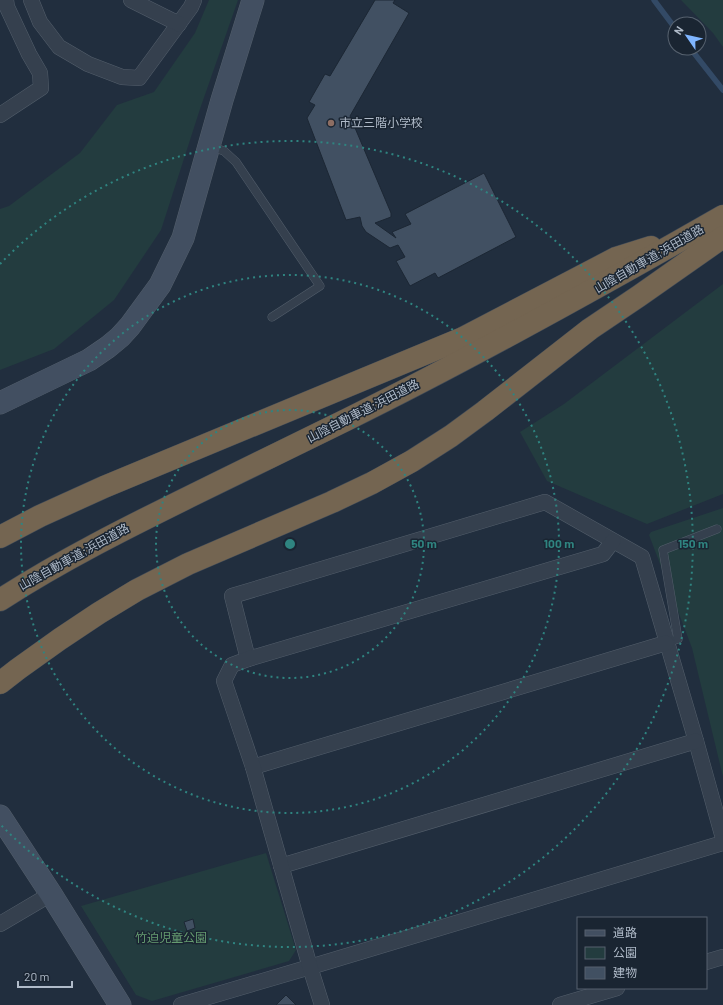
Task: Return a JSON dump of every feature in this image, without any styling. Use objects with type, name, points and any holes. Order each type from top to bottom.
[{"type":"highway","name":"山陰自動車道;浜田道路","points":[[0,600],[86,549],[143,519],[349,418],[471,356],[583,296],[723,216]]},
{"type":"highway","points":[[0,537],[40,516],[104,487],[463,338],[616,258],[691,235]]},
{"type":"highway","points":[[0,683],[60,639],[137,590],[188,564],[332,502],[412,462],[486,411],[590,329],[646,292],[723,237]]},
{"type":"street","points":[[0,115],[41,88],[40,73],[7,7],[6,0]]},
{"type":"street","points":[[31,0],[40,22],[59,47],[88,64],[122,78],[139,78],[191,7],[194,0]]},
{"type":"street","points":[[131,0],[179,24]]},
{"type":"street","points":[[0,403],[89,360],[108,347],[142,311],[160,285],[183,238],[222,100],[253,0]]},
{"type":"street","points":[[248,659],[232,596],[545,502],[642,557],[723,838]]},
{"type":"street","points":[[322,1005],[253,767],[224,681],[232,665],[603,554],[613,541]]},
{"type":"street","points":[[253,767],[666,642]]},
{"type":"street","points":[[281,866],[696,741]]},
{"type":"street","points":[[0,816],[51,894],[120,1005]]},
{"type":"street","points":[[181,1005],[723,843]]},
{"type":"street","points":[[0,924],[51,894]]},
{"type":"street","points":[[707,962],[723,957]]},
{"type":"street","points":[[560,1005],[614,989]]},
{"type":"lane","points":[[209,146],[224,151],[236,162],[320,286],[272,317]]},
{"type":"lane","points":[[666,642],[678,639],[662,550],[717,529]]},
{"type":"green space","points":[[209,0],[238,0],[200,109],[161,230],[114,300],[54,349],[0,370],[0,209],[9,206],[80,153],[117,105],[154,92],[195,33]]},
{"type":"green space","points":[[681,0],[723,0],[723,47],[707,27],[707,16],[697,16]]},
{"type":"green space","points":[[723,284],[723,494],[647,524],[547,481],[520,432],[564,404]]},
{"type":"green space","points":[[723,508],[723,777],[692,648],[649,535],[651,532]]},
{"type":"green space","name":"竹迫児童公園","points":[[266,853],[296,950],[289,961],[152,1001],[136,995],[81,906]]},
{"type":"building","points":[[375,0],[395,0],[393,3],[409,13],[350,116],[391,213],[391,217],[375,223],[396,238],[392,232],[411,224],[405,214],[484,173],[516,237],[438,278],[435,273],[410,286],[396,261],[405,257],[398,245],[390,248],[366,232],[362,226],[360,217],[346,220],[307,118],[315,105],[309,102],[325,74],[330,76]]},
{"type":"building","points":[[193,919],[195,928],[187,931],[184,922]]},
{"type":"building","points":[[286,995],[296,1005],[276,1005]]},
{"type":"waterway","points":[[654,0],[667,17]]},
{"type":"waterway","points":[[696,56],[723,90]]},
{"type":"place","name":"市立三階小学校","points":[[331,123]]}]
